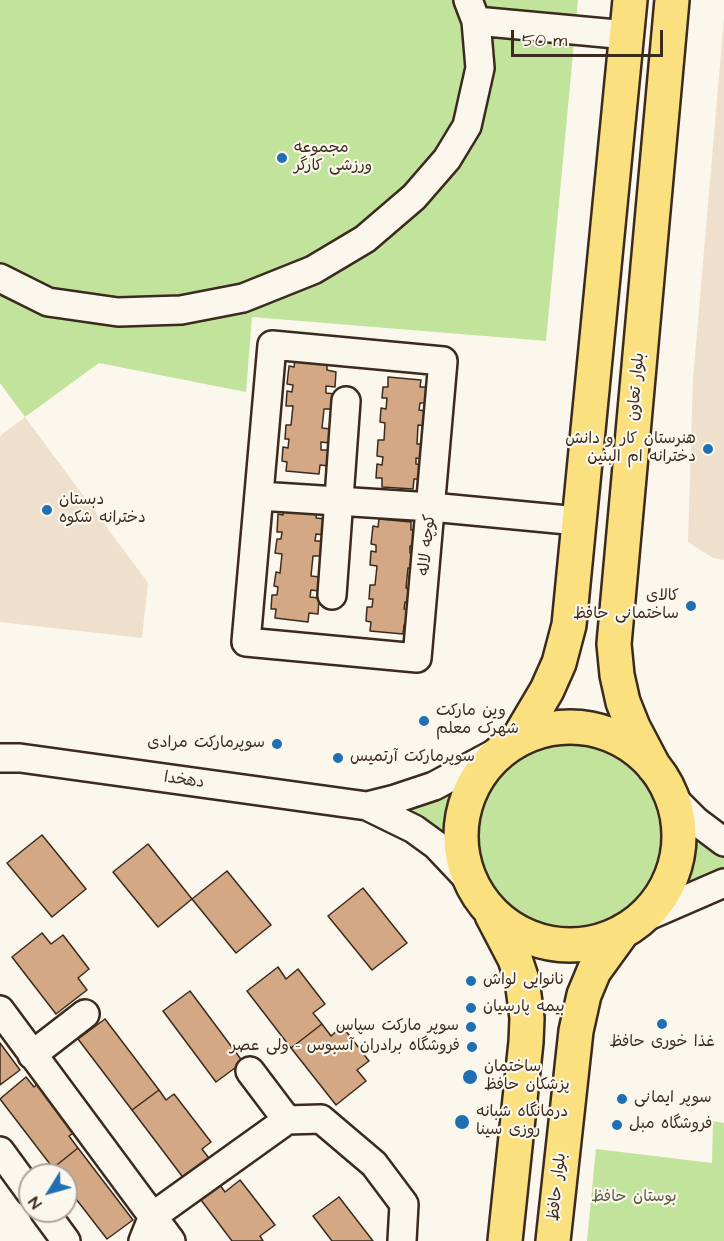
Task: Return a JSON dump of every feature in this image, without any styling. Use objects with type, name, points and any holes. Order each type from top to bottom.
[{"type":"main road","name":"بلوار تعاون","points":[[670,795],[633,727],[623,702],[614,644],[672,0]]},
{"type":"main road","points":[[510,745],[547,690],[564,644],[571,609],[628,12]]},
{"type":"main road","points":[[632,925],[610,937],[589,943],[552,944],[518,931],[499,919],[470,881],[462,853],[464,810],[474,783],[482,771],[510,745],[529,734],[554,728],[591,729],[626,742],[654,766]]},
{"type":"main road","name":"بلوار حافظ","points":[[553,1241],[576,1031],[584,995],[594,971],[632,925],[661,896],[669,883],[676,861],[678,824],[670,795]]},
{"type":"main road","points":[[489,908],[515,959],[522,980],[527,1018],[505,1241]]},
{"type":"street","points":[[0,278],[48,302],[118,312],[181,310],[243,298],[313,270],[365,239],[414,197],[447,159],[467,126],[480,68],[472,10],[628,12]]},
{"type":"street","points":[[272,345],[443,361],[431,507],[259,496],[272,345]]},
{"type":"street","points":[[332,595],[346,401]]},
{"type":"street","name":"کوچه لاله","points":[[259,496],[246,642],[417,657],[431,507],[578,521]]},
{"type":"street","points":[[367,806],[434,786],[510,745]]},
{"type":"street","name":"دهخدا","points":[[0,758],[20,758],[367,806]]},
{"type":"street","points":[[670,795],[696,821],[724,842]]},
{"type":"street","points":[[367,806],[407,825],[436,845],[470,881]]},
{"type":"street","points":[[632,925],[724,883]]},
{"type":"street","points":[[0,1011],[171,1241]]},
{"type":"street","points":[[32,1055],[84,1014]]},
{"type":"street","points":[[250,1071],[287,1120]]},
{"type":"street","points":[[143,1241],[153,1216],[287,1120],[321,1119],[374,1164],[404,1204],[402,1241]]},
{"type":"street","points":[[0,1151],[18,1176]]},
{"type":"street","points":[[53,1223],[66,1241]]},
{"type":"shaded area","points":[[724,18],[724,560],[713,558],[688,542],[693,379]]},
{"type":"shaded area","name":"دبستان دخترانه شکوه","points":[[25,417],[148,583],[142,638],[0,622],[0,436]]},
{"type":"green space","name":"مجموعه ورزشی کارگر","points":[[0,0],[578,0],[546,341],[252,317],[246,392],[99,363],[25,417],[0,383]]},
{"type":"green space","points":[[569,745],[604,752],[633,772],[653,801],[660,836],[653,871],[633,900],[604,920],[569,927],[534,920],[505,900],[485,871],[478,836],[485,801],[505,772],[534,752]]},
{"type":"green space","points":[[456,791],[446,839],[401,809]]},
{"type":"green space","points":[[692,837],[724,856],[724,867],[683,883]]},
{"type":"green space","name":"بوستان حافظ","points":[[713,1121],[724,1123],[724,1241],[587,1241],[596,1149],[712,1163]]},
{"type":"building","points":[[295,359],[327,362],[327,370],[336,372],[335,387],[326,386],[326,393],[335,394],[333,409],[324,409],[322,428],[331,429],[329,443],[321,442],[321,450],[330,450],[329,466],[320,465],[319,474],[286,471],[287,462],[282,461],[283,447],[288,448],[289,439],[285,439],[286,425],[291,425],[293,406],[286,406],[287,391],[292,392],[293,385],[287,384],[289,366],[294,367]]},
{"type":"building","points":[[388,377],[421,380],[420,387],[429,387],[427,403],[420,403],[419,410],[426,411],[425,426],[418,425],[417,444],[424,444],[423,459],[416,458],[416,464],[423,465],[422,479],[414,479],[413,489],[382,487],[382,478],[376,478],[377,464],[382,465],[383,457],[377,456],[378,440],[384,440],[385,423],[380,422],[381,408],[386,409],[387,398],[382,398],[383,387],[388,387]]},
{"type":"building","points":[[284,507],[317,510],[316,518],[326,519],[324,535],[316,534],[315,541],[324,541],[323,556],[313,556],[311,576],[320,577],[319,591],[311,590],[310,597],[319,598],[318,614],[309,613],[308,622],[275,618],[276,609],[271,609],[272,595],[277,595],[278,587],[274,586],[276,572],[280,573],[282,554],[275,553],[277,539],[281,539],[282,532],[277,532],[278,514],[283,515]]},
{"type":"building","points":[[379,519],[411,522],[411,530],[420,531],[419,547],[410,546],[410,553],[418,554],[417,569],[408,568],[406,588],[415,589],[413,603],[405,602],[404,609],[414,610],[413,626],[404,625],[403,634],[370,631],[371,622],[366,621],[367,607],[372,607],[373,599],[369,599],[370,585],[375,585],[377,566],[370,565],[371,551],[376,552],[376,545],[371,544],[373,526],[378,527]]},
{"type":"building","points":[[42,835],[86,889],[52,917],[7,863]]},
{"type":"building","points":[[148,844],[192,899],[158,927],[113,872]]},
{"type":"building","points":[[227,871],[271,925],[236,953],[192,899]]},
{"type":"building","points":[[363,888],[407,943],[372,970],[328,916]]},
{"type":"building","points":[[42,933],[51,944],[63,935],[89,969],[78,978],[87,990],[56,1014],[12,957]]},
{"type":"building","points":[[278,967],[286,979],[298,969],[325,1004],[313,1013],[322,1024],[291,1048],[247,991]]},
{"type":"building","points":[[190,991],[243,1062],[216,1082],[163,1011]]},
{"type":"building","points":[[105,1019],[159,1090],[132,1110],[78,1039]]},
{"type":"building","points":[[322,1024],[331,1036],[342,1026],[369,1061],[357,1070],[366,1081],[336,1105],[291,1048]]},
{"type":"building","points":[[0,1043],[20,1070],[0,1085]]},
{"type":"building","points":[[26,1077],[34,1087],[41,1081],[78,1130],[69,1136],[78,1148],[59,1163],[49,1163],[0,1099]]},
{"type":"building","points":[[159,1090],[166,1100],[174,1094],[211,1142],[202,1149],[211,1161],[185,1180],[132,1110]]},
{"type":"building","points":[[78,1148],[133,1220],[107,1239],[78,1202],[78,1163],[59,1163]]},
{"type":"building","points":[[240,1180],[275,1225],[260,1236],[263,1241],[232,1241],[198,1196],[217,1181],[225,1192]]},
{"type":"building","points":[[339,1197],[373,1241],[332,1241],[313,1216]]},
{"type":"place","name":"مجموعه ورزشی کارگر","points":[[282,158]]},
{"type":"place","name":"هنرستان کار و دانش دخترانه ام البنین","points":[[708,449]]},
{"type":"place","name":"دبستان دخترانه شکوه","points":[[47,510]]},
{"type":"place","name":"کالای ساختمانی حافظ","points":[[691,606]]},
{"type":"place","name":"وین مارکت شهرک معلم","points":[[424,721]]},
{"type":"place","name":"سوپرمارکت مرادی","points":[[277,744]]},
{"type":"place","name":"سوپرمارکت آرتمیس","points":[[338,758]]},
{"type":"place","name":"نانوایی لواش","points":[[471,981]]},
{"type":"place","name":"بیمه پارسیان","points":[[471,1008]]},
{"type":"place","name":"غذا خوری حافظ","points":[[662,1024]]},
{"type":"place","name":"سوپر مارکت سپاس","points":[[471,1027]]},
{"type":"place","name":"فروشگاه برادران آسبوس - ولی عصر","points":[[472,1047]]},
{"type":"place","name":"ساختمان پزشکان حافظ","points":[[470,1077]]},
{"type":"place","name":"سوپر ایمانی","points":[[622,1099]]},
{"type":"place","name":"درمانگاه شبانه روزی سینا","points":[[462,1122]]},
{"type":"place","name":"فروشگاه مبل","points":[[617,1125]]}]
